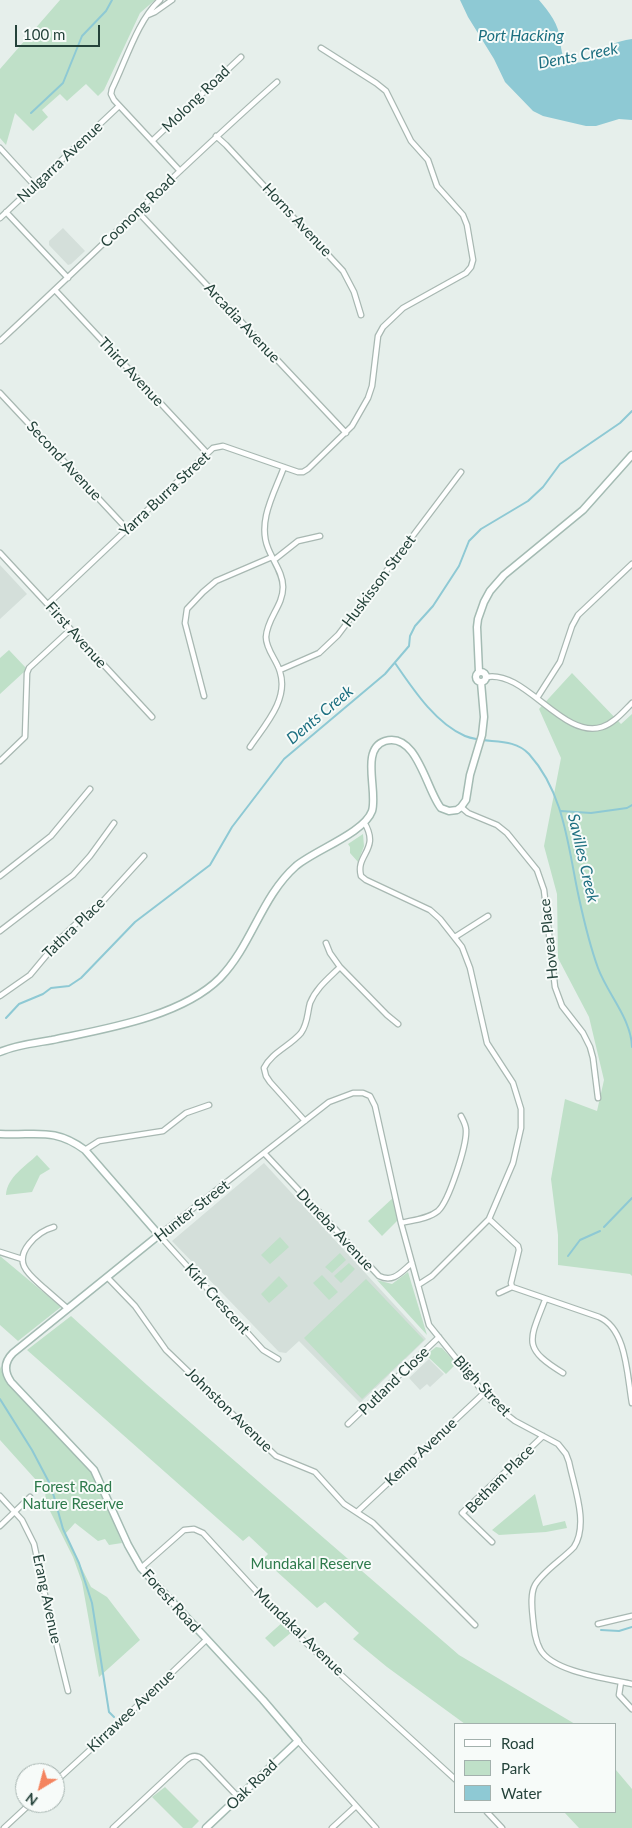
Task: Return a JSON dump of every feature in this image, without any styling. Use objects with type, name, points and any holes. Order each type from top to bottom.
[{"type":"street","points":[[160,0],[151,8],[112,89],[112,97],[180,171]]},
{"type":"street","points":[[148,15],[172,0]]},
{"type":"street","points":[[321,48],[376,82],[386,92],[411,142],[428,160],[437,186],[463,216],[467,225],[473,260],[471,267],[466,273],[403,308],[383,327],[376,342],[371,392],[356,420],[346,433]]},
{"type":"street","name":"Molong Road","points":[[152,141],[241,57]]},
{"type":"street","name":"Coonong Road","points":[[1,339],[138,212],[216,136],[277,82]]},
{"type":"street","name":"Nulgarra Avenue","points":[[0,218],[119,106]]},
{"type":"street","name":"Horns Avenue","points":[[216,136],[344,271],[354,292],[360,315]]},
{"type":"street","points":[[0,148],[34,185]]},
{"type":"street","points":[[6,212],[68,278]]},
{"type":"street","name":"Arcadia Avenue","points":[[138,212],[346,433]]},
{"type":"street","name":"Third Avenue","points":[[55,290],[207,453]]},
{"type":"street","name":"Second Avenue","points":[[0,393],[128,528]]},
{"type":"street","name":"Yarra Burra Street","points":[[48,604],[214,448],[223,446],[303,472],[346,433]]},
{"type":"street","points":[[632,455],[583,510],[504,575],[490,592],[479,614],[477,627],[479,672],[476,678],[478,682],[498,676],[504,678],[518,685],[574,724],[590,729],[608,725],[632,703]]},
{"type":"street","points":[[250,747],[279,701],[282,684],[280,670],[270,652],[266,639],[268,624],[280,604],[283,592],[282,578],[265,538],[265,522],[284,467]]},
{"type":"street","name":"Huskisson Street","points":[[280,670],[319,653],[338,635],[460,472]]},
{"type":"street","points":[[204,696],[185,623],[187,609],[216,581],[273,559],[298,541],[320,536]]},
{"type":"street","name":"First Avenue","points":[[0,553],[152,717]]},
{"type":"street","points":[[537,698],[560,662],[572,626],[578,615],[632,564]]},
{"type":"street","points":[[0,761],[25,737],[26,681],[29,668],[70,630]]},
{"type":"street","points":[[0,1052],[109,1028],[167,1010],[199,995],[217,980],[231,964],[270,895],[290,872],[302,861],[352,832],[370,814],[374,803],[372,754],[376,747],[387,741],[397,741],[407,746],[421,767],[434,798],[441,808],[453,811],[461,808],[466,800],[470,775],[482,735],[484,680]]},
{"type":"street","points":[[0,876],[51,836],[90,789]]},
{"type":"street","name":"Hovea Place","points":[[461,808],[502,829],[540,876],[544,890],[555,987],[562,1006],[583,1033],[590,1047],[594,1058],[598,1098]]},
{"type":"street","points":[[364,822],[371,838],[360,867],[361,876],[430,910],[440,919],[462,947],[468,963],[487,1043],[513,1083],[521,1109],[521,1128],[513,1163],[489,1219],[432,1276],[418,1285]]},
{"type":"street","points":[[0,931],[74,875],[114,823]]},
{"type":"street","name":"Tathra Place","points":[[0,996],[30,975],[60,939],[103,901],[144,856]]},
{"type":"street","points":[[455,937],[488,916]]},
{"type":"street","points":[[326,943],[330,953],[340,967],[398,1024]]},
{"type":"street","points":[[305,1121],[270,1082],[264,1068],[268,1061],[300,1034],[306,1023],[310,1003],[314,995],[340,967]]},
{"type":"street","name":"Hunter Street","points":[[13,1353],[329,1102],[354,1094],[366,1094],[373,1100],[376,1106]]},
{"type":"street","points":[[86,1150],[99,1141],[162,1130],[186,1113],[209,1105]]},
{"type":"street","name":"Bligh Street","points":[[376,1106],[401,1223],[427,1320],[484,1393],[508,1417],[558,1444],[569,1462],[582,1528],[574,1547],[540,1579],[534,1588],[533,1614],[538,1643],[544,1655],[563,1666],[632,1684]]},
{"type":"street","points":[[401,1223],[429,1216],[436,1212],[445,1202],[466,1138],[466,1124],[461,1116]]},
{"type":"street","points":[[0,1134],[52,1134],[66,1138],[86,1150],[160,1235]]},
{"type":"street","name":"Duneba Avenue","points":[[264,1154],[379,1276],[394,1278],[412,1263]]},
{"type":"street","points":[[489,1219],[518,1246],[519,1250],[511,1283],[512,1288]]},
{"type":"street","points":[[54,1226],[42,1231],[34,1238],[24,1250],[22,1259],[25,1271],[68,1309]]},
{"type":"street","name":"Kirk Crescent","points":[[160,1235],[263,1350],[278,1359]]},
{"type":"street","points":[[0,1252],[22,1259]]},
{"type":"street","name":"Johnston Avenue","points":[[108,1278],[135,1306],[166,1350],[276,1456],[314,1472],[344,1504],[373,1523],[475,1625]]},
{"type":"street","points":[[498,1293],[512,1288],[599,1317],[615,1328],[624,1355],[632,1403]]},
{"type":"street","points":[[545,1300],[534,1329],[534,1347],[540,1358],[563,1373]]},
{"type":"street","name":"Putland Close","points":[[348,1424],[439,1337]]},
{"type":"street","name":"Forest Road","points":[[13,1353],[9,1357],[6,1366],[8,1379],[94,1470],[128,1545],[141,1568],[263,1700],[376,1828]]},
{"type":"street","name":"Kemp Avenue","points":[[358,1512],[484,1393]]},
{"type":"street","name":"Betham Place","points":[[492,1542],[462,1513],[543,1436]]},
{"type":"street","name":"Erang Avenue","points":[[0,1496],[22,1520],[34,1544],[68,1690]]},
{"type":"street","points":[[0,1526],[30,1498]]},
{"type":"street","name":"Mundakal Avenue","points":[[141,1568],[184,1530],[194,1530],[202,1533],[293,1630],[454,1778]]},
{"type":"street","points":[[598,1624],[632,1616]]},
{"type":"street","name":"Kirrawee Avenue","points":[[65,1773],[206,1640]]},
{"type":"street","points":[[621,1682],[619,1695],[632,1709]]},
{"type":"street","name":"Oak Road","points":[[206,1828],[298,1741]]},
{"type":"street","points":[[114,1828],[192,1756],[202,1759],[239,1798]]},
{"type":"street","points":[[332,1828],[356,1806]]},
{"type":"street","points":[[4,1828],[21,1813]]},
{"type":"street","points":[[488,1813],[502,1828]]},
{"type":"shaded area","points":[[63,228],[85,251],[68,265],[49,245],[49,241]]},
{"type":"shaded area","points":[[0,565],[27,594],[0,619]]},
{"type":"shaded area","points":[[264,1163],[426,1339],[360,1403],[299,1341],[286,1353],[279,1352],[172,1241]]},
{"type":"shaded area","points":[[429,1359],[444,1374],[430,1387],[427,1384],[420,1390],[409,1378]]},
{"type":"green space","points":[[60,0],[155,0],[140,13],[104,90],[98,96],[86,84],[67,101],[60,94],[42,110],[48,117],[33,131],[15,113],[6,145],[0,138],[0,69]]},
{"type":"green space","points":[[9,650],[26,668],[0,694],[0,658]]},
{"type":"green space","points":[[572,673],[621,724],[632,714],[632,1276],[630,1274],[558,1265],[558,1235],[551,1179],[565,1099],[597,1111],[604,1080],[589,1017],[558,958],[557,894],[544,846],[561,758],[539,709]]},
{"type":"green space","points":[[363,834],[364,846],[358,862],[350,853],[348,844]]},
{"type":"green space","points":[[37,1155],[50,1169],[40,1175],[32,1192],[6,1195],[13,1177]]},
{"type":"green space","points":[[395,1196],[400,1218],[382,1236],[368,1221]]},
{"type":"green space","points":[[280,1237],[289,1247],[270,1264],[261,1255]]},
{"type":"green space","points":[[340,1253],[346,1260],[332,1273],[325,1267]]},
{"type":"green space","points":[[0,1256],[61,1307],[18,1341],[0,1325]]},
{"type":"green space","points":[[349,1263],[355,1269],[341,1283],[334,1276]]},
{"type":"green space","points":[[408,1272],[427,1335],[377,1280],[392,1284]]},
{"type":"green space","points":[[322,1275],[338,1292],[329,1300],[313,1283]]},
{"type":"green space","points":[[279,1276],[288,1286],[269,1303],[261,1294]]},
{"type":"green space","points":[[366,1279],[424,1340],[362,1399],[304,1338]]},
{"type":"green space","name":"Mundakal Reserve","points":[[71,1316],[147,1385],[459,1655],[573,1723],[464,1723],[387,1667],[353,1639],[359,1633],[325,1602],[317,1608],[263,1559],[268,1554],[249,1536],[243,1541],[27,1350]]},
{"type":"green space","points":[[436,1347],[442,1348],[454,1361],[454,1366],[446,1374],[426,1355]]},
{"type":"green space","name":"Forest Road Nature Reserve","points":[[0,1366],[4,1378],[93,1472],[122,1543],[109,1545],[105,1539],[98,1541],[75,1523],[65,1534],[91,1587],[107,1597],[140,1640],[99,1677],[82,1582],[73,1557],[46,1503],[45,1490],[0,1440]]},
{"type":"green space","points":[[535,1494],[543,1526],[565,1521],[567,1528],[546,1532],[499,1535],[492,1530]]},
{"type":"green space","points":[[284,1621],[293,1631],[274,1647],[265,1638]]},
{"type":"green space","points":[[617,1771],[632,1789],[632,1828],[579,1828],[565,1813],[617,1813]]},
{"type":"green space","points":[[165,1787],[199,1821],[192,1828],[183,1828],[152,1797]]},
{"type":"water","name":"Port Hacking","points":[[460,0],[539,0],[556,23],[563,56],[569,61],[581,62],[587,60],[614,43],[632,39],[632,120],[619,119],[596,126],[586,126],[543,116],[533,111],[505,82]]},
{"type":"waterway","points":[[31,113],[63,83],[82,36],[106,11],[112,0]]},
{"type":"waterway","name":"Dents Creek","points":[[6,1018],[19,1004],[43,994],[51,988],[69,986],[81,978],[135,922],[210,865],[232,827],[284,759],[385,674],[409,646],[410,636],[415,626],[433,606],[459,566],[469,541],[481,529],[528,501],[543,487],[560,464],[620,423],[632,411]]},
{"type":"waterway","name":"Savilles Creek","points":[[395,663],[409,684],[444,723],[473,739],[507,743],[522,748],[541,770],[558,804],[568,841],[583,916],[595,960],[602,978],[628,1026],[632,1047]]},
{"type":"waterway","points":[[561,811],[591,813],[627,808],[632,805]]},
{"type":"waterway","points":[[604,1227],[632,1198]]},
{"type":"waterway","points":[[568,1256],[580,1240],[600,1231]]},
{"type":"waterway","points":[[0,1399],[32,1450],[51,1486],[63,1529],[79,1563],[92,1603],[109,1712],[114,1717]]},
{"type":"waterway","points":[[601,1630],[619,1631],[632,1627]]}]
